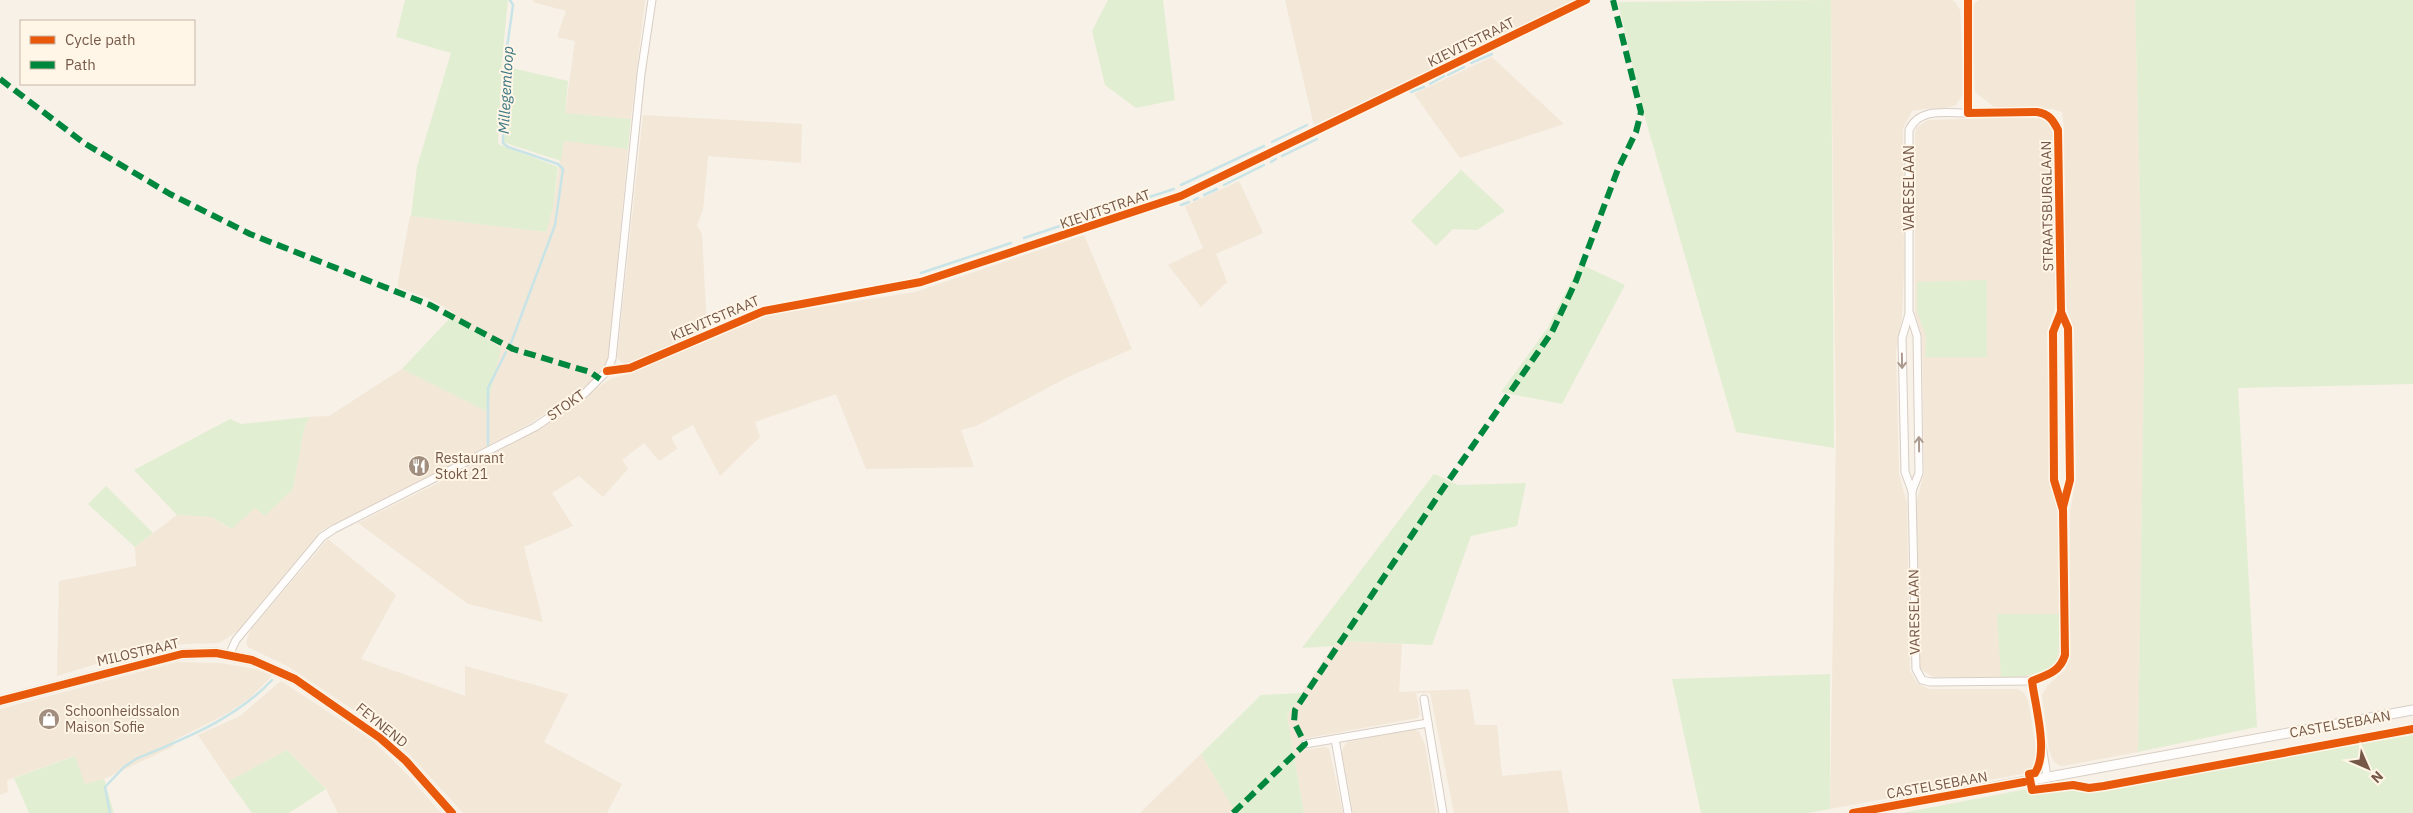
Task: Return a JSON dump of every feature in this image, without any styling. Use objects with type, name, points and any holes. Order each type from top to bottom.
[{"type":"street","points":[[607,371],[612,359],[640,74],[652,0]]},
{"type":"street","name":"KIEVITSTRAAT","points":[[607,371],[630,368],[764,310],[921,282],[1181,196],[1586,0]]},
{"type":"street","points":[[1968,0],[1968,112]]},
{"type":"street","name":"STRAATSBURGLAAN","points":[[1968,112],[2037,112],[2045,114],[2053,120],[2058,130],[2060,312],[2053,332],[2054,480],[2062,510],[2065,655],[2062,666],[2053,673],[2032,682]]},
{"type":"street","name":"VARESELAAN","points":[[1912,492],[1919,473],[1917,336],[1910,314],[1909,130],[1913,120],[1921,115],[1968,112]]},
{"type":"street","name":"STRAATSBURGLAAN","points":[[2060,312],[2068,328],[2070,480],[2062,510]]},
{"type":"street","name":"VARESELAAN","points":[[1910,314],[1902,338],[1905,472],[1912,492],[1916,669],[1922,680],[2032,682]]},
{"type":"street","name":"STOKT","points":[[229,655],[236,640],[322,537],[334,529],[535,427],[584,394],[607,371]]},
{"type":"street","name":"MILOSTRAAT","points":[[0,701],[162,657],[195,653],[229,655],[252,660],[282,673]]},
{"type":"street","name":"FEYNEND","points":[[282,673],[327,700],[380,738],[406,761],[452,813]]},
{"type":"street","points":[[2032,682],[2047,777]]},
{"type":"street","points":[[1424,699],[1443,813]]},
{"type":"street","name":"CASTELSEBAAN","points":[[1853,813],[2413,710]]},
{"type":"street","points":[[1305,744],[1428,723]]},
{"type":"street","points":[[1335,739],[1348,813]]},
{"type":"shaded area","points":[[533,0],[645,0],[631,119],[565,113],[575,41],[557,37],[566,11],[533,2]]},
{"type":"shaded area","points":[[1285,0],[1575,0],[1314,126]]},
{"type":"shaded area","points":[[1831,0],[1952,0],[1960,10],[1964,92],[1956,105],[1946,108],[1912,111],[1903,128],[1904,270],[1902,317],[1896,351],[1899,474],[1907,503],[1910,671],[1917,683],[1929,689],[2018,689],[2024,693],[2028,700],[2037,752],[2034,768],[2028,773],[1830,809],[1836,438]]},
{"type":"shaded area","points":[[1979,0],[2135,0],[2144,359],[2138,752],[2063,766],[2058,765],[2053,760],[2049,750],[2042,695],[2047,686],[2065,670],[2070,658],[2070,512],[2076,478],[2074,332],[2066,305],[2064,128],[2062,112],[2053,109],[1994,107],[1975,92],[1971,18],[1974,4]]},
{"type":"shaded area","points":[[1492,57],[1564,124],[1460,158],[1414,94]]},
{"type":"shaded area","points":[[643,115],[802,124],[801,163],[708,156],[703,210],[697,225],[702,234],[707,329],[632,364],[624,364],[617,358]]},
{"type":"shaded area","points":[[2041,118],[2052,127],[2054,134],[2056,305],[2047,332],[2050,480],[2058,512],[2060,658],[2050,671],[2037,677],[1933,677],[1920,669],[1916,503],[1924,474],[1922,337],[1915,313],[1915,134],[1916,128],[1928,120]]},
{"type":"shaded area","points":[[563,140],[628,149],[609,352],[606,364],[594,380],[531,423],[454,465],[320,532],[238,631],[219,643],[183,644],[155,649],[109,660],[57,676],[59,581],[136,566],[135,547],[177,515],[211,517],[231,529],[255,507],[265,516],[293,489],[304,429],[309,417],[329,416],[402,369],[486,411],[501,347],[451,317],[453,312],[430,299],[397,287],[410,216],[546,232],[553,208]]},
{"type":"shaded area","points":[[1239,181],[1263,233],[1216,254],[1227,282],[1201,307],[1168,265],[1203,248],[1185,206]]},
{"type":"shaded area","points":[[1084,235],[1132,349],[1070,376],[976,426],[961,430],[974,467],[866,469],[836,394],[755,422],[760,437],[720,476],[693,425],[671,437],[677,449],[659,461],[644,443],[622,460],[628,469],[603,497],[579,476],[552,493],[573,526],[524,547],[543,622],[468,604],[358,523],[458,473],[535,431],[610,379],[631,373],[761,316],[915,292]]},
{"type":"shaded area","points":[[328,539],[396,595],[361,659],[465,696],[465,666],[568,694],[544,742],[622,784],[607,813],[463,813],[409,754],[370,721],[289,667],[248,647],[246,642],[251,629]]},
{"type":"shaded area","points":[[1340,641],[1402,644],[1399,692],[1469,689],[1475,725],[1497,725],[1502,776],[1561,770],[1569,813],[1454,813],[1430,693],[1416,693],[1420,714],[1418,718],[1302,739],[1305,750],[1325,747],[1329,749],[1343,813],[1304,813],[1287,715],[1333,646]]},
{"type":"shaded area","points":[[177,662],[221,663],[256,669],[272,676],[250,698],[228,713],[173,741],[174,746],[104,779],[85,784],[74,756],[7,780],[8,792],[0,795],[0,709]]},
{"type":"shaded area","points":[[281,681],[373,741],[406,773],[441,813],[338,813],[326,789],[287,750],[229,781],[198,735],[240,716]]},
{"type":"shaded area","points":[[1413,729],[1419,732],[1425,744],[1436,813],[1353,813],[1342,754],[1347,742]]},
{"type":"shaded area","points":[[1201,754],[1233,808],[1229,813],[1140,813]]},
{"type":"green space","points":[[405,0],[508,0],[502,61],[498,144],[558,167],[553,208],[546,232],[411,216],[417,167],[451,53],[396,37]]},
{"type":"green space","points":[[1108,0],[1163,0],[1175,100],[1136,108],[1105,85],[1092,31]]},
{"type":"green space","points":[[1831,0],[1834,448],[1736,432],[1643,111],[1618,2]]},
{"type":"green space","points":[[2135,0],[2413,0],[2413,384],[2238,388],[2257,727],[2138,752],[2144,359]]},
{"type":"green space","points":[[508,67],[568,81],[565,113],[631,119],[628,149],[564,141],[561,161],[503,142]]},
{"type":"green space","points":[[1461,170],[1505,211],[1477,230],[1453,229],[1436,246],[1411,221]]},
{"type":"green space","points":[[1580,264],[1625,285],[1562,404],[1501,392],[1547,329]]},
{"type":"green space","points":[[1987,280],[1987,357],[1925,357],[1926,336],[1917,312],[1917,282]]},
{"type":"green space","points":[[451,317],[501,348],[486,411],[402,369]]},
{"type":"green space","points":[[309,417],[304,429],[293,489],[265,516],[255,508],[232,529],[211,517],[177,515],[134,470],[230,419],[241,424]]},
{"type":"green space","points":[[1434,474],[1458,485],[1526,483],[1517,526],[1471,536],[1432,645],[1340,641],[1333,646],[1302,648]]},
{"type":"green space","points":[[106,486],[153,533],[135,547],[88,504]]},
{"type":"green space","points":[[1997,614],[2060,614],[2059,648],[2057,659],[2053,666],[2046,671],[2035,674],[2001,678]]},
{"type":"green space","points":[[1830,674],[1830,809],[1808,813],[1701,813],[1672,679]]},
{"type":"green space","points":[[1303,693],[1287,715],[1304,813],[1236,813],[1201,754],[1261,695]]},
{"type":"green space","points":[[2413,735],[2413,813],[1902,813],[2027,789],[2033,794],[2072,789],[2095,791]]},
{"type":"green space","points":[[287,750],[326,789],[289,813],[252,813],[229,781]]},
{"type":"green space","points":[[75,756],[85,784],[104,779],[114,813],[29,813],[14,778]]},
{"type":"waterway","name":"Millegemloop","points":[[510,0],[513,5],[505,62],[503,143],[508,147],[558,164],[563,169],[555,225],[511,343]]},
{"type":"waterway","points":[[1471,63],[1492,54]]},
{"type":"waterway","points":[[1448,75],[1464,67]]},
{"type":"waterway","points":[[1430,84],[1444,76]]},
{"type":"waterway","points":[[1411,92],[1424,87]]},
{"type":"waterway","points":[[1272,142],[1307,125]]},
{"type":"waterway","points":[[1282,156],[1317,139]]},
{"type":"waterway","points":[[1181,185],[1264,146]]},
{"type":"waterway","points":[[1271,162],[1276,159]]},
{"type":"waterway","points":[[1224,185],[1264,165]]},
{"type":"waterway","points":[[1131,203],[1174,189]]},
{"type":"waterway","points":[[1204,195],[1217,189]]},
{"type":"waterway","points":[[1194,200],[1198,198]]},
{"type":"waterway","points":[[1181,205],[1189,202]]},
{"type":"waterway","points":[[1024,238],[1120,206]]},
{"type":"waterway","points":[[921,273],[1011,243]]},
{"type":"waterway","name":"Millegemloop","points":[[488,445],[488,388],[506,352]]},
{"type":"waterway","name":"Millegemloop","points":[[110,813],[105,787],[124,767],[136,759],[226,717],[258,694],[272,680]]},
{"type":"marked path","points":[[1233,813],[1305,744],[1294,722],[1295,710],[1442,490],[1552,332],[1576,281],[1618,169],[1636,132],[1641,112],[1613,0]]},
{"type":"marked path","points":[[0,79],[84,143],[170,194],[250,234],[430,305],[513,349],[590,372],[600,379]]},
{"type":"cycle path","points":[[607,371],[630,368],[764,311],[921,282],[1181,196],[1586,0]]},
{"type":"cycle path","points":[[1968,0],[1968,113],[2037,112],[2045,114],[2050,118],[2058,130],[2061,312],[2053,332],[2054,480],[2063,510],[2065,655],[2063,661],[2056,669],[2048,675],[2032,681],[2041,741],[2039,764],[2035,773],[2029,774],[2032,790],[2073,785],[2089,788],[2104,786],[2413,729]]},
{"type":"cycle path","points":[[2061,312],[2068,328],[2070,480],[2063,507]]},
{"type":"cycle path","points":[[0,701],[182,654],[216,653],[252,660],[295,679],[380,738],[406,761],[452,813]]},
{"type":"cycle path","points":[[1853,813],[2024,782]]},
{"type":"place","name":"Restaurant Stokt 21","points":[[419,466]]},
{"type":"place","name":"Schoonheidssalon Maison Sofie","points":[[49,719]]}]
